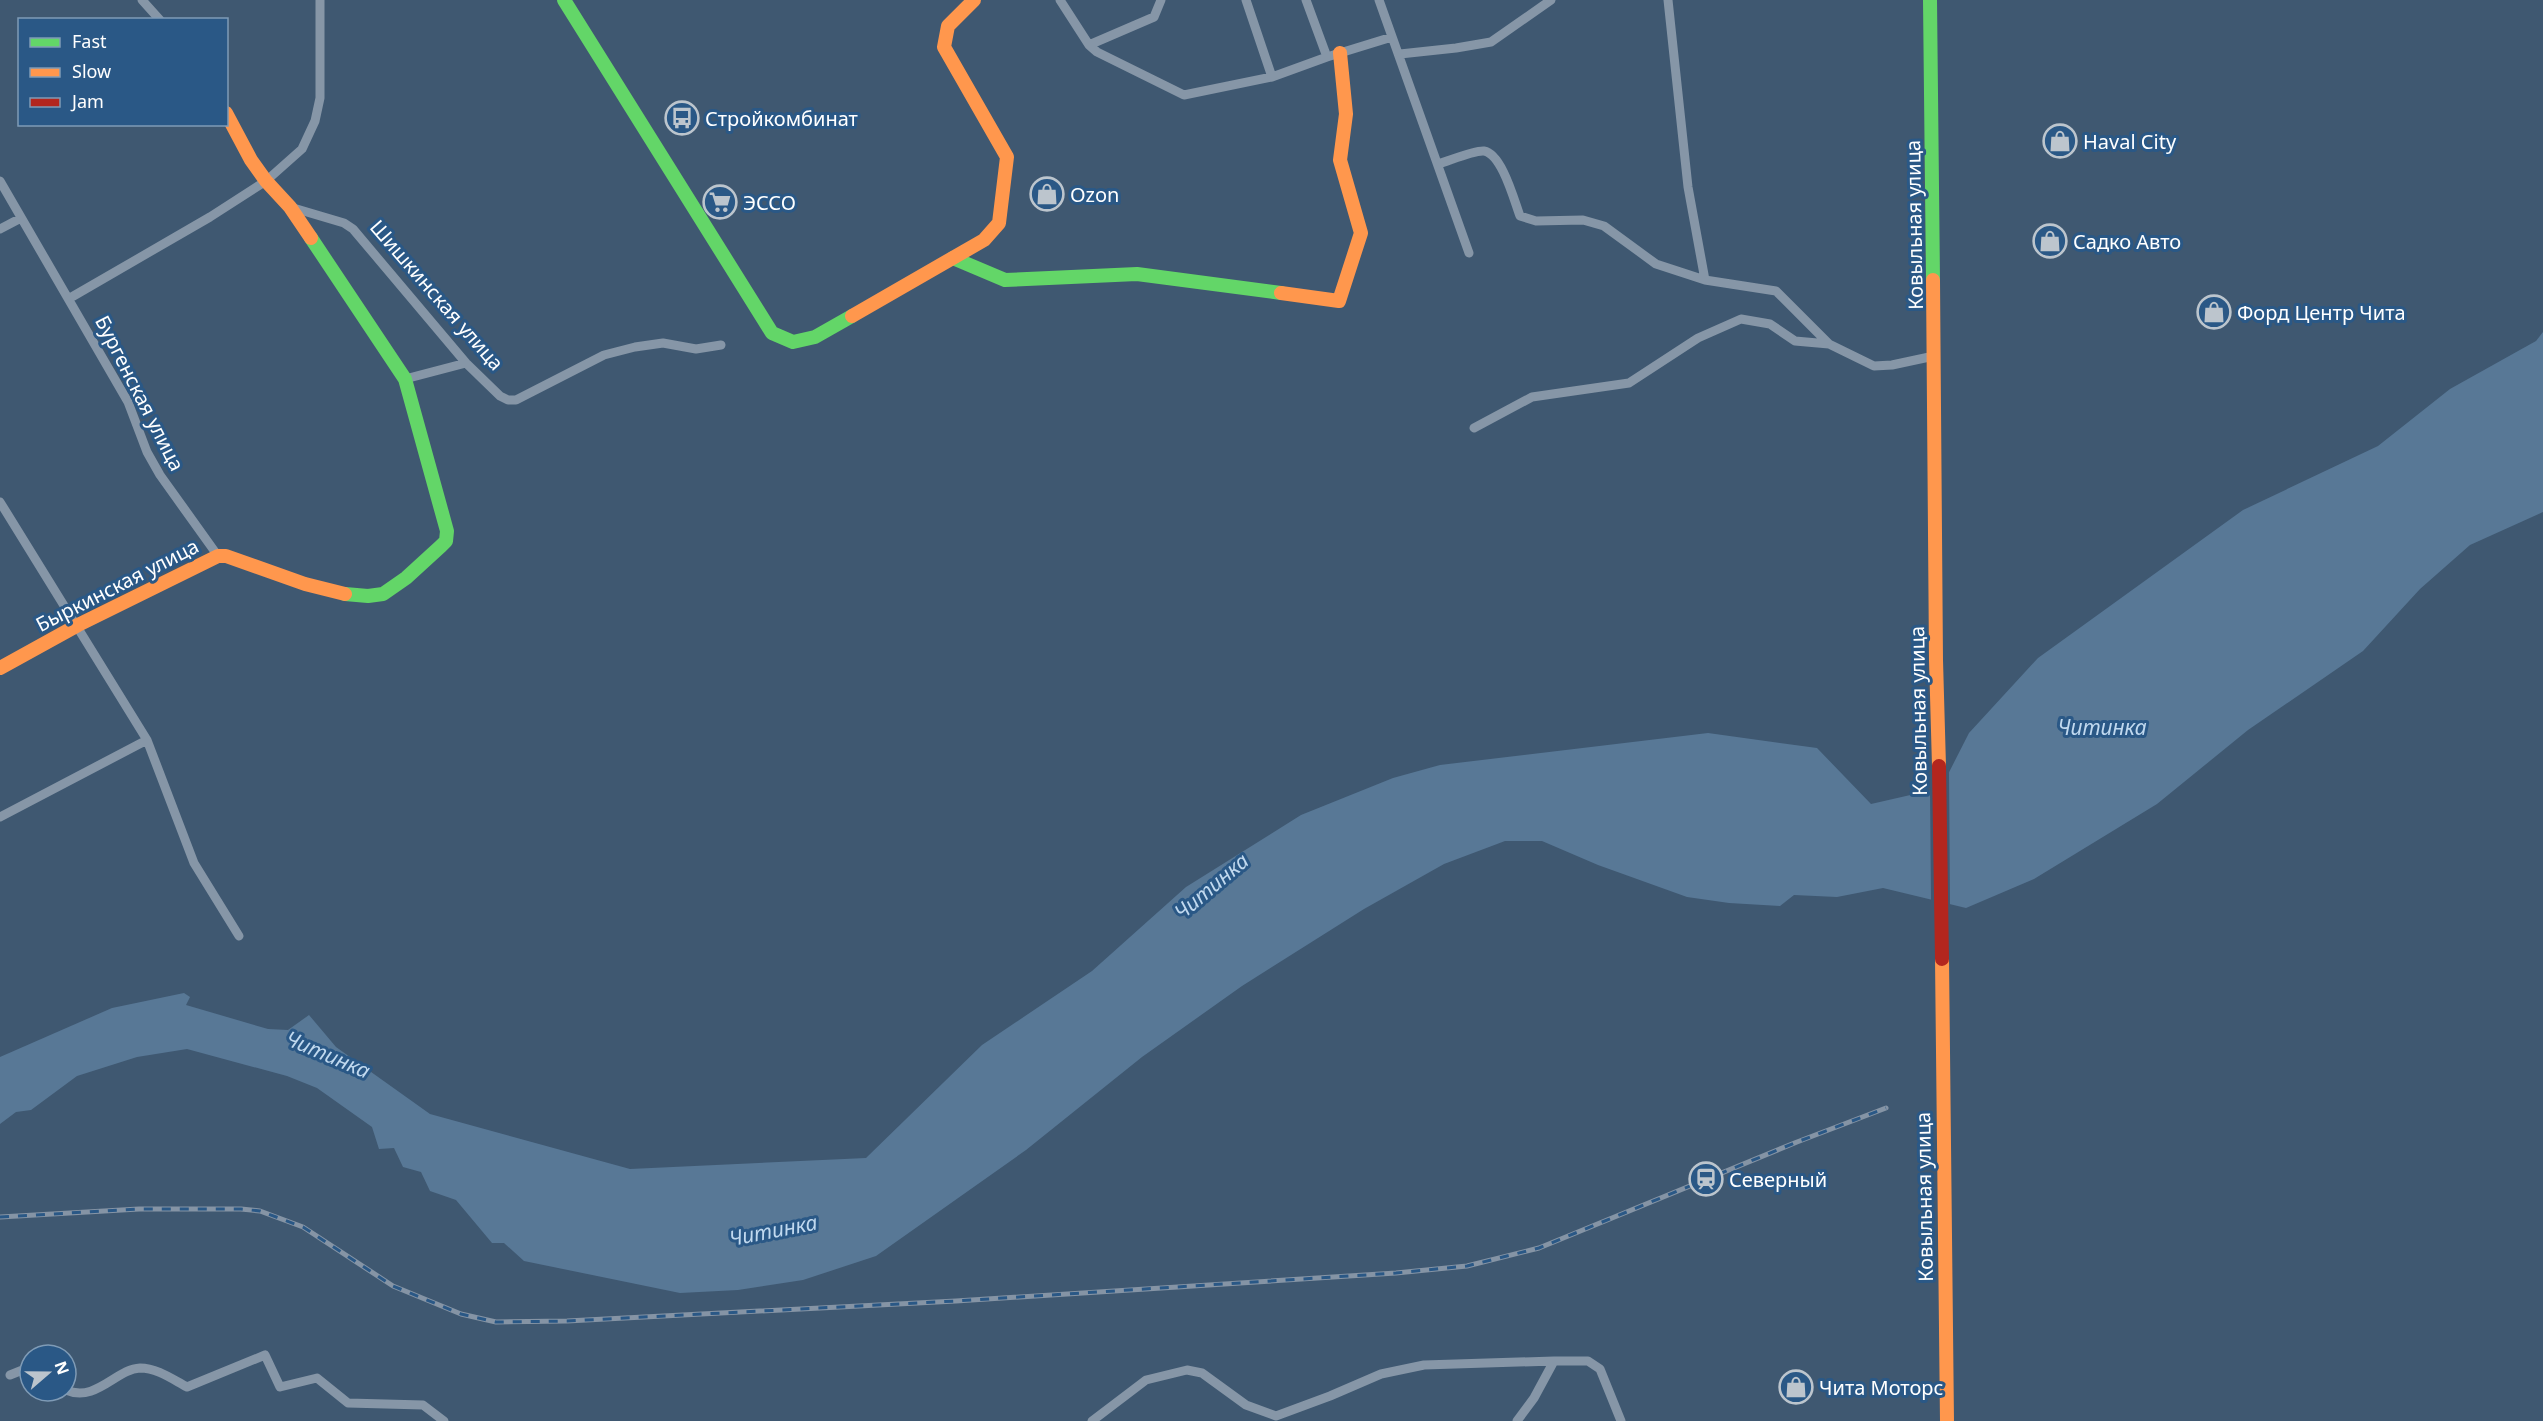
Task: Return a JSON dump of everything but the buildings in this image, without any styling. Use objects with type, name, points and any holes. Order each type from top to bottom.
[{"type":"street","points":[[142,0],[158,18]]},
{"type":"street","points":[[70,298],[266,182],[303,149],[315,122],[321,89],[320,0]]},
{"type":"street","points":[[564,0],[772,333],[793,342],[815,337],[954,258],[984,240],[999,223],[1007,157],[944,47],[942,34],[974,0]]},
{"type":"street","points":[[1060,0],[1089,45],[1097,52],[1184,95],[1272,77],[1392,37]]},
{"type":"street","points":[[1089,45],[1154,17],[1161,0]]},
{"type":"street","points":[[1246,0],[1272,77]]},
{"type":"street","points":[[954,258],[1005,280],[1137,274],[1339,301],[1361,233],[1340,160],[1346,114],[1334,55],[1306,0]]},
{"type":"street","points":[[1378,0],[1400,54],[1469,253]]},
{"type":"street","points":[[1400,54],[1491,42],[1551,0]]},
{"type":"street","points":[[1668,0],[1688,187],[1705,280]]},
{"type":"street","name":"Ковыльная улица","points":[[1930,0],[1936,660],[1939,738],[1947,1421]]},
{"type":"street","name":"Шишкинская улица","points":[[228,117],[250,160],[266,182],[290,207],[405,379],[447,531],[446,540]]},
{"type":"street","points":[[1438,164],[1482,151],[1491,154],[1499,161],[1520,216],[1536,221],[1583,220],[1604,226],[1656,264],[1705,280],[1776,291],[1829,344],[1874,366],[1892,365],[1934,356]]},
{"type":"street","name":"Бургенская улица","points":[[0,181],[70,298],[128,402],[147,452],[159,475],[218,556]]},
{"type":"street","name":"Шишкинская улица","points":[[290,207],[344,223],[353,229],[466,363],[500,396],[508,400],[516,400],[604,355],[663,343],[696,349],[721,345]]},
{"type":"street","points":[[0,229],[21,218]]},
{"type":"street","points":[[1474,428],[1532,397],[1629,383],[1698,338],[1742,319],[1770,324],[1795,341],[1829,344]]},
{"type":"street","points":[[405,379],[466,363]]},
{"type":"street","points":[[0,502],[147,740],[194,863],[239,936]]},
{"type":"street","name":"Быркинская улица","points":[[0,668],[78,625],[218,556],[226,556],[307,586],[367,597],[385,593],[446,540]]},
{"type":"street","points":[[0,817],[147,740]]},
{"type":"street","points":[[78,1390],[96,1390],[138,1368],[157,1371],[187,1388],[264,1355],[280,1387],[317,1378],[348,1404],[423,1405],[444,1421]]},
{"type":"street","points":[[1517,1421],[1534,1398],[1554,1361]]},
{"type":"street","points":[[1094,1420],[1146,1380],[1187,1370],[1202,1373],[1246,1405],[1276,1416],[1381,1374],[1424,1365],[1587,1361],[1599,1369],[1621,1421]]},
{"type":"street","points":[[10,1375],[18,1372]]},
{"type":"water","name":"Читинка","points":[[2543,332],[2543,512],[2470,545],[2420,589],[2363,651],[2248,730],[2157,804],[2034,879],[1966,908],[1883,888],[1837,897],[1794,895],[1780,906],[1729,903],[1687,897],[1598,865],[1542,841],[1505,841],[1444,864],[1364,909],[1242,986],[1142,1057],[1026,1150],[876,1256],[803,1280],[738,1290],[680,1293],[524,1261],[504,1243],[492,1243],[456,1200],[430,1191],[421,1172],[403,1167],[394,1148],[379,1149],[372,1127],[317,1088],[287,1076],[187,1049],[137,1057],[77,1076],[31,1110],[16,1112],[0,1124],[0,1057],[112,1008],[184,993],[190,997],[186,1005],[268,1029],[288,1030],[309,1015],[336,1047],[430,1114],[630,1169],[866,1158],[982,1045],[1092,971],[1186,887],[1301,815],[1393,778],[1440,765],[1708,733],[1817,748],[1871,804],[1941,788],[1969,733],[2038,658],[2243,510],[2378,446],[2450,389],[2536,341]]},
{"type":"pier","points":[[1949,767],[1950,907],[1931,902],[1930,788],[1939,786]]},
{"type":"railway","points":[[0,1217],[139,1209],[260,1211],[303,1227],[393,1286],[461,1314],[496,1322],[567,1321],[956,1301],[1396,1273],[1467,1266],[1539,1248],[1886,1108]]},
{"type":"traffic: fast","points":[[564,0],[772,333],[793,342],[815,337],[852,316]]},
{"type":"traffic: fast","points":[[1930,0],[1933,280]]},
{"type":"traffic: fast","points":[[311,238],[405,379],[447,531],[446,541],[441,546],[406,578],[383,594],[368,596],[345,594]]},
{"type":"traffic: fast","points":[[953,258],[1005,280],[1137,274],[1281,293]]},
{"type":"traffic: slow","points":[[852,316],[984,240],[999,223],[1007,157],[944,47],[948,26],[974,0]]},
{"type":"traffic: slow","points":[[1281,293],[1339,301],[1361,233],[1340,160],[1346,114],[1340,53]]},
{"type":"traffic: slow","points":[[228,117],[251,160],[266,181],[290,207],[311,238]]},
{"type":"traffic: slow","points":[[1933,280],[1939,766]]},
{"type":"traffic: slow","points":[[0,668],[78,625],[218,556],[226,556],[305,584],[345,594]]},
{"type":"traffic: slow","points":[[1942,959],[1947,1421]]},
{"type":"traffic: jam","points":[[1939,766],[1942,959]]},
{"type":"place","name":"Стройкомбинат","points":[[682,118]]},
{"type":"place","name":"Haval Сity","points":[[2060,141]]},
{"type":"place","name":"Ozon","points":[[1047,194]]},
{"type":"place","name":"ЭССО","points":[[720,202]]},
{"type":"place","name":"Садко Авто","points":[[2050,241]]},
{"type":"place","name":"Форд Центр Чита","points":[[2214,312]]},
{"type":"place","name":"Северный","points":[[1706,1179]]},
{"type":"place","name":"Чита Моторс","points":[[1796,1387]]}]
